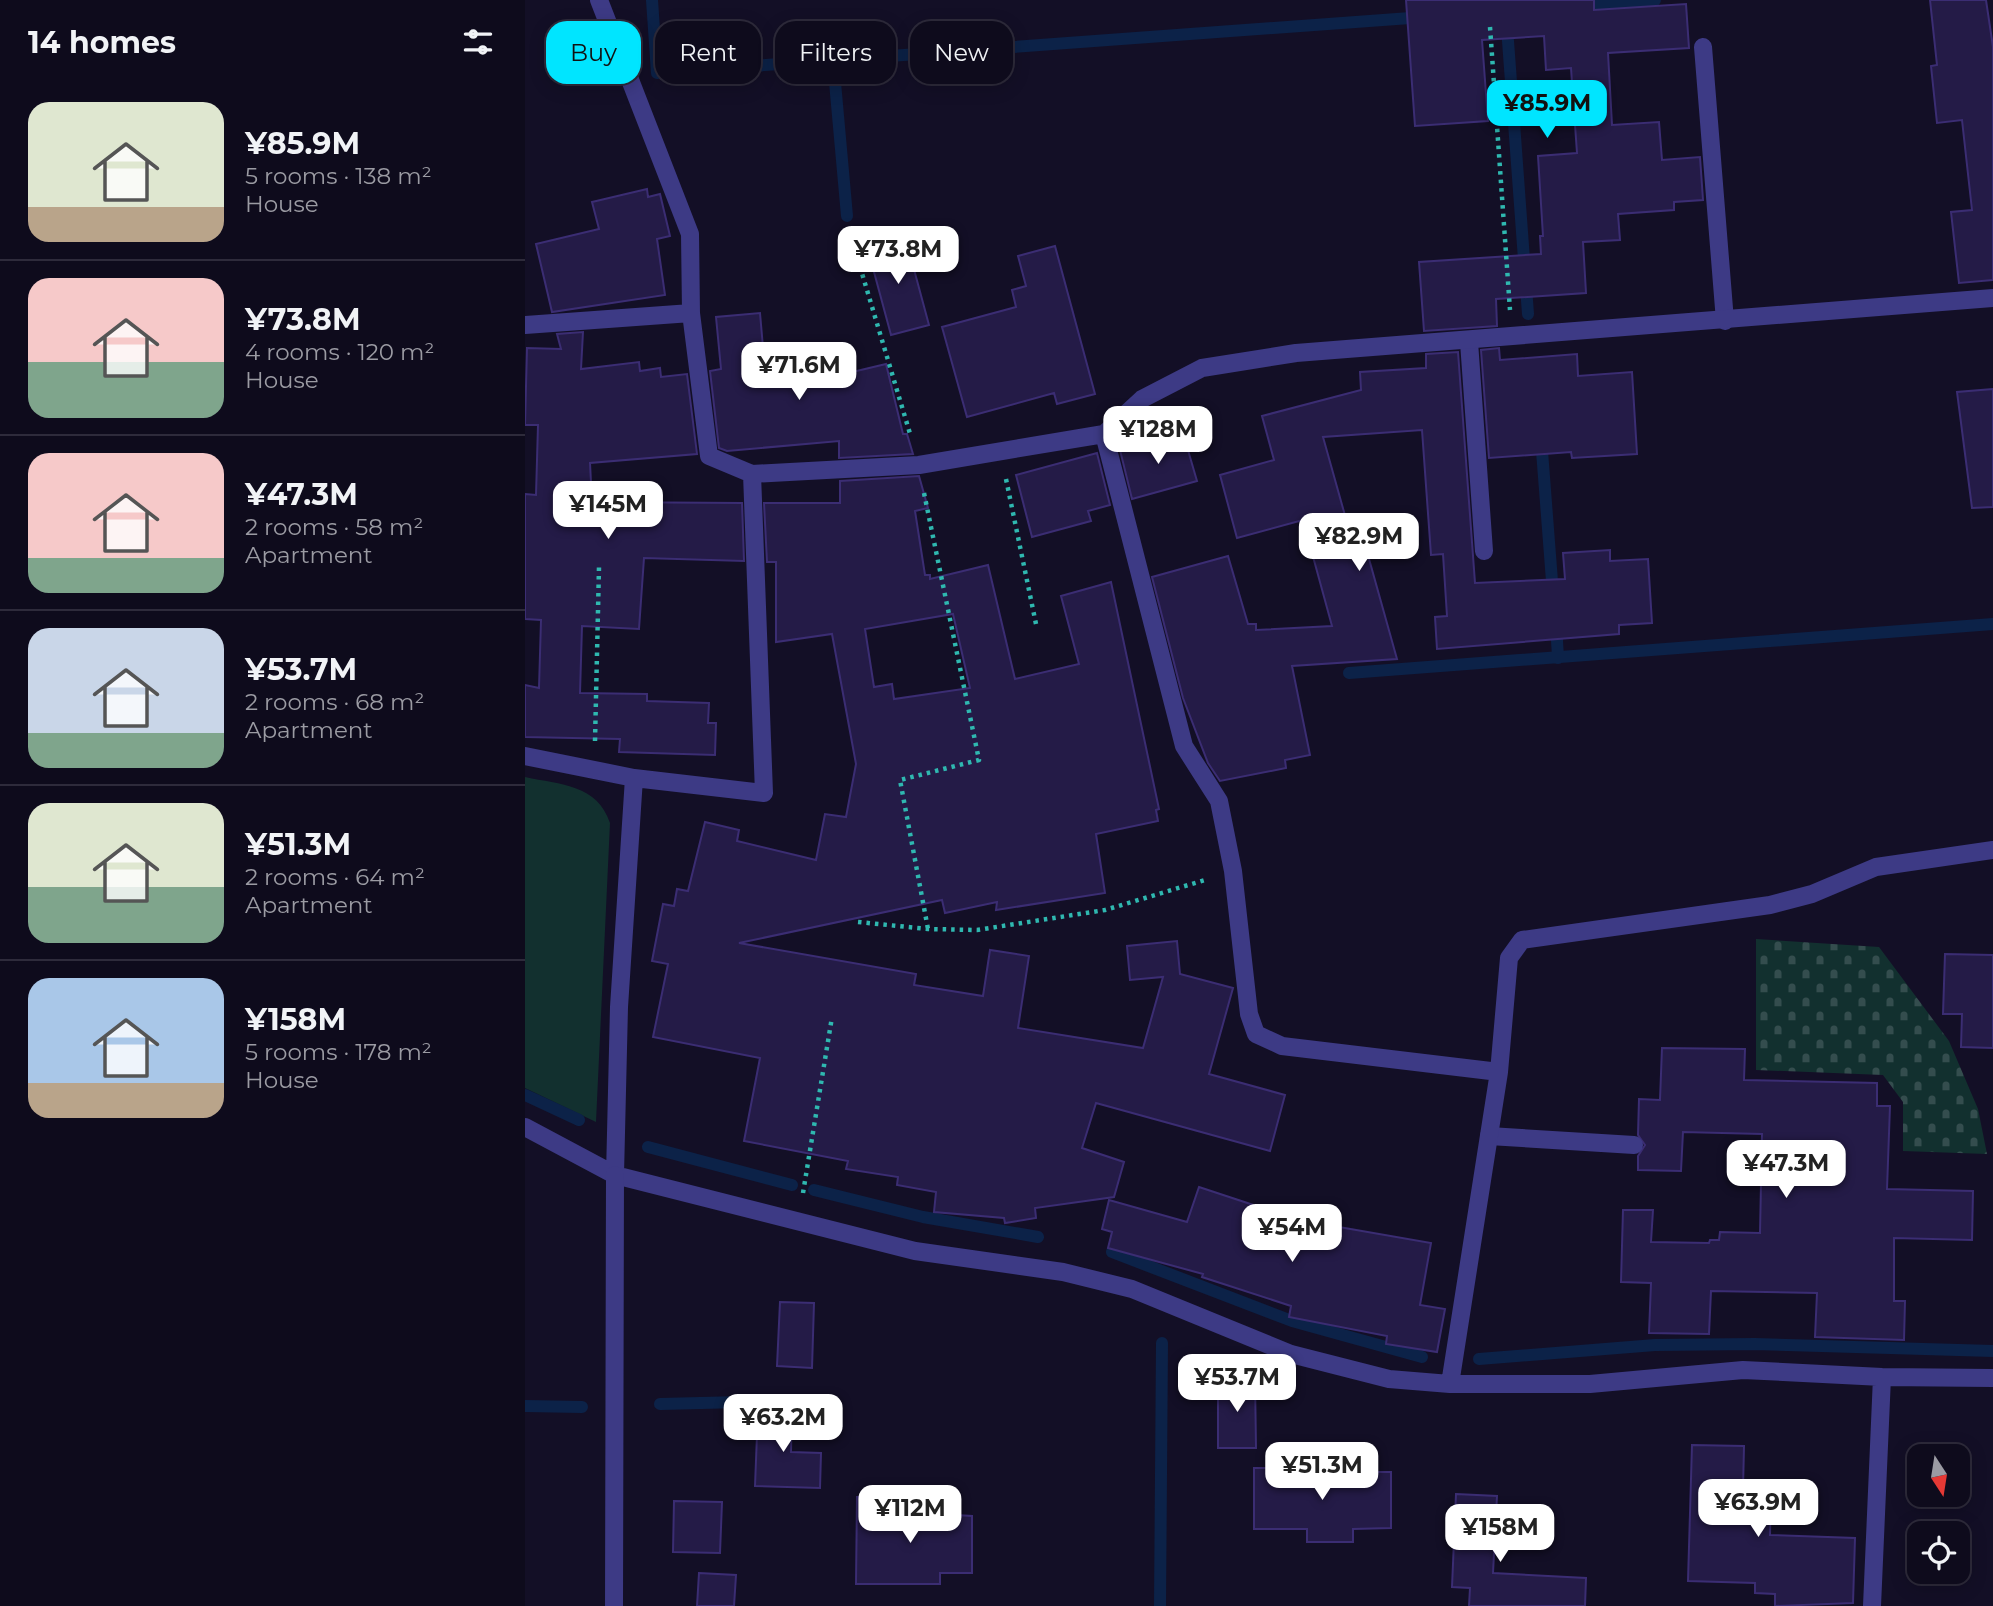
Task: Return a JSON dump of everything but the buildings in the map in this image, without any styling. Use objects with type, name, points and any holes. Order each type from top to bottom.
[{"type":"street","points":[[599,0],[690,234],[691,313],[709,456],[752,474],[919,465],[1104,434],[1142,400],[1202,368],[1296,353],[1469,342],[1993,298]]},
{"type":"street","points":[[1703,47],[1725,321]]},
{"type":"street","points":[[525,325],[691,313]]},
{"type":"street","points":[[1469,342],[1484,551]]},
{"type":"street","points":[[1104,434],[1184,746],[1219,801],[1233,871],[1249,1014],[1256,1034],[1282,1046],[1499,1072]]},
{"type":"street","points":[[525,756],[634,778],[764,793],[752,474]]},
{"type":"street","points":[[614,1606],[615,1175],[619,1007],[634,778]]},
{"type":"street","points":[[1450,1384],[1499,1072],[1509,958],[1522,940],[1770,905],[1812,894],[1876,867],[1993,850]]},
{"type":"street","points":[[525,1127],[615,1175],[915,1251],[1063,1272],[1132,1289],[1291,1354],[1389,1379],[1450,1384],[1590,1384],[1743,1370],[1882,1377],[1993,1378]]},
{"type":"street","points":[[1489,1136],[1635,1145]]},
{"type":"street","points":[[1872,1606],[1882,1377]]},
{"type":"path","points":[[1490,27],[1513,338]]},
{"type":"path","points":[[855,250],[919,465],[979,761],[900,780],[928,929]]},
{"type":"path","points":[[1000,451],[1036,624]]},
{"type":"path","points":[[594,770],[599,566]]},
{"type":"path","points":[[858,922],[928,929],[977,930],[1105,909],[1233,871]]},
{"type":"path","points":[[798,1221],[832,1017]]},
{"type":"green space","points":[[525,777],[587,793],[604,810],[610,823],[596,1122],[525,1088]]},
{"type":"green space","points":[[1756,939],[1879,947],[1949,1041],[1978,1109],[1987,1154],[1903,1151],[1903,1102],[1883,1075],[1756,1070]]},
{"type":"waterway","points":[[652,0],[657,73],[1424,17]]},
{"type":"waterway","points":[[1505,0],[1528,314]]},
{"type":"waterway","points":[[1578,6],[1655,0]]},
{"type":"waterway","points":[[835,84],[847,216]]},
{"type":"waterway","points":[[1541,438],[1553,594]]},
{"type":"waterway","points":[[1556,623],[1558,658]]},
{"type":"waterway","points":[[1349,673],[1993,624]]},
{"type":"waterway","points":[[525,1095],[579,1120]]},
{"type":"waterway","points":[[648,1147],[792,1185]]},
{"type":"waterway","points":[[814,1190],[923,1217],[1038,1237]]},
{"type":"waterway","points":[[1112,1252],[1292,1321],[1422,1357]]},
{"type":"waterway","points":[[1160,1606],[1162,1343]]},
{"type":"waterway","points":[[1479,1359],[1655,1345],[1755,1344],[1993,1351]]},
{"type":"waterway","points":[[660,1404],[742,1402]]},
{"type":"waterway","points":[[525,1406],[582,1407]]}]
